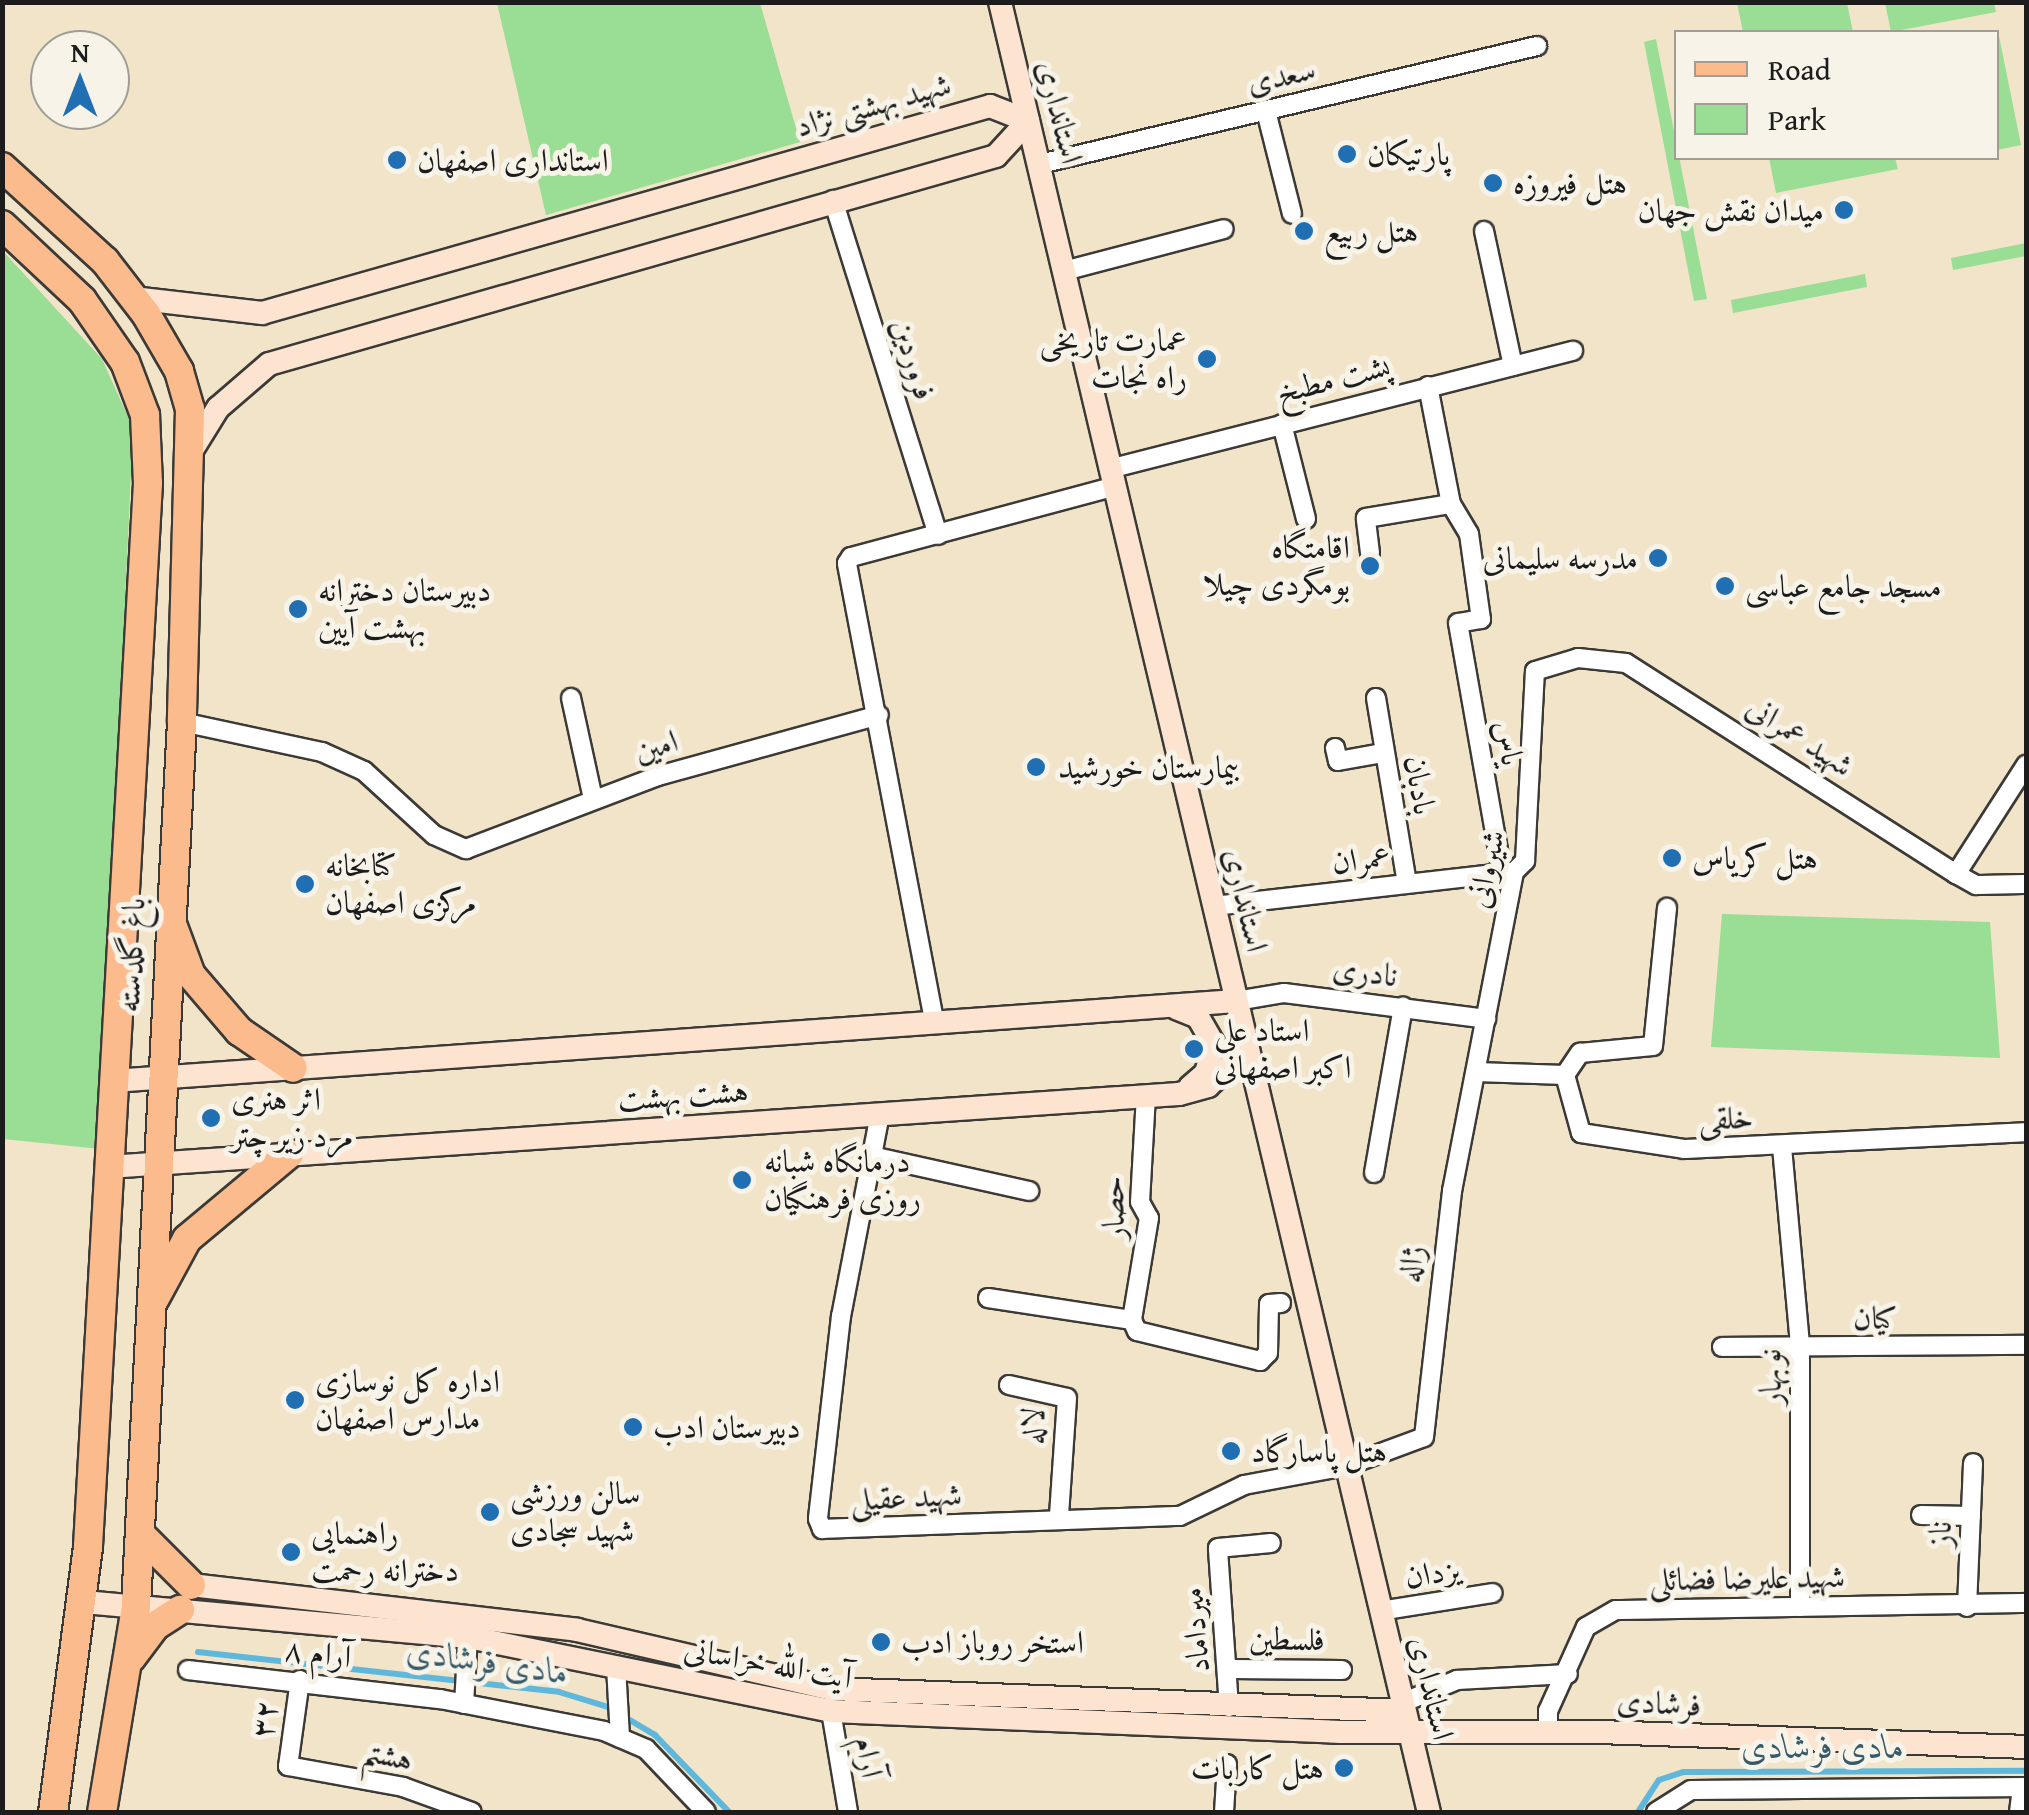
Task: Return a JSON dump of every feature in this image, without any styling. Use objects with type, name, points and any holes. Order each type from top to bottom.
[{"type":"main road","name":"استانداری","points":[[1000,2],[1429,1812]]},
{"type":"main road","name":"شهید بهشتی نژاد","points":[[134,298],[262,313],[990,106],[1028,121]]},
{"type":"main road","points":[[192,450],[218,408],[269,364],[996,156],[1028,121]]},
{"type":"main road","name":"باغ گلدسته","points":[[2,167],[105,262],[134,298],[179,371],[192,450],[182,722],[167,910],[136,1607],[102,1812]]},
{"type":"main road","name":"باغ گلدسته","points":[[2,225],[82,300],[110,338],[145,416],[148,483],[84,1602],[53,1812]]},
{"type":"main road","points":[[167,910],[191,974],[239,1031],[293,1068]]},
{"type":"main road","name":"هشت بهشت","points":[[113,1080],[1236,1001]]},
{"type":"main road","points":[[1167,1007],[1198,1017],[1214,1045],[1206,1073],[1179,1094]]},
{"type":"main road","name":"هشت بهشت","points":[[108,1167],[1179,1094],[1208,1086],[1248,1049]]},
{"type":"main road","points":[[152,1304],[187,1239],[289,1154]]},
{"type":"main road","points":[[140,1534],[195,1595]]},
{"type":"main road","points":[[84,1602],[136,1607],[195,1595]]},
{"type":"main road","points":[[127,1663],[155,1626],[195,1595]]},
{"type":"main road","name":"آیت الله خراسانی","points":[[195,1595],[468,1637],[831,1711],[1229,1707],[1405,1716]]},
{"type":"main road","name":"آیت الله خراسانی","points":[[195,1595],[578,1630],[832,1689],[978,1708],[1405,1716]]},
{"type":"main road","name":"فرشادی","points":[[1405,1716],[1548,1731],[2026,1747]]},
{"type":"street","name":"سعدی","points":[[1040,164],[1537,46]]},
{"type":"street","points":[[1266,111],[1292,214]]},
{"type":"street","name":"فروردین","points":[[833,200],[938,535]]},
{"type":"street","points":[[1064,271],[1224,229]]},
{"type":"street","points":[[1484,231],[1513,366]]},
{"type":"street","name":"پشت مطبخ","points":[[879,715],[848,563],[851,557],[938,535],[1282,424],[1573,351]]},
{"type":"street","points":[[1370,553],[1366,518],[1451,504],[1428,386]]},
{"type":"street","points":[[1282,424],[1306,518]]},
{"type":"street","name":"یاس","points":[[1451,504],[1465,518],[1481,619],[1458,623],[1508,872]]},
{"type":"street","name":"شهید عمرانی","points":[[1535,671],[1578,658],[1626,662],[1956,874],[1976,885],[2026,884]]},
{"type":"street","name":"شیروانی","points":[[1486,1019],[1508,872],[1525,861],[1535,671]]},
{"type":"street","points":[[570,698],[593,800]]},
{"type":"street","name":"بادبان","points":[[1376,698],[1407,884]]},
{"type":"street","points":[[879,715],[934,1020]]},
{"type":"street","name":"امین","points":[[182,722],[322,752],[350,765],[454,849],[593,800],[879,715]]},
{"type":"street","points":[[1334,748],[1338,761],[1384,752]]},
{"type":"street","points":[[1956,874],[2026,765]]},
{"type":"street","name":"عمران","points":[[1214,906],[1508,872]]},
{"type":"street","points":[[1476,1072],[1565,1075],[1580,1053],[1653,1046],[1667,908]]},
{"type":"street","name":"نادری","points":[[1236,1001],[1284,993],[1486,1019]]},
{"type":"street","points":[[1374,1173],[1403,1006]]},
{"type":"street","name":"ژاله","points":[[1346,1466],[1424,1437],[1452,1191],[1486,1019]]},
{"type":"street","name":"خلقی","points":[[1565,1075],[1580,1133],[1684,1149],[2026,1132]]},
{"type":"street","name":"حصار","points":[[1132,1320],[1149,1218],[1140,1202],[1146,1095]]},
{"type":"street","name":"شهید عقیلی","points":[[880,1114],[876,1157],[855,1222],[841,1316],[818,1519],[822,1529],[1060,1516],[1180,1516],[1244,1485],[1346,1466]]},
{"type":"street","name":"نوبهار","points":[[1782,1146],[1800,1346],[1800,1606]]},
{"type":"street","points":[[876,1157],[1029,1191]]},
{"type":"street","points":[[988,1298],[1132,1320],[1142,1335],[1260,1362],[1268,1352],[1270,1304],[1280,1303]]},
{"type":"street","name":"کیان","points":[[1722,1346],[2026,1345]]},
{"type":"street","name":"لاله","points":[[1009,1385],[1058,1390],[1067,1398],[1060,1516]]},
{"type":"street","name":"ناز","points":[[1967,1607],[1973,1462]]},
{"type":"street","points":[[1921,1515],[1971,1516]]},
{"type":"street","name":"میرداماد","points":[[1229,1707],[1231,1669],[1218,1548],[1271,1543]]},
{"type":"street","name":"یزدان","points":[[1380,1611],[1493,1594]]},
{"type":"street","name":"شهید علیرضا فضائلی","points":[[1548,1731],[1548,1712],[1586,1627],[1616,1610],[2026,1603]]},
{"type":"street","points":[[464,1704],[468,1637]]},
{"type":"street","points":[[616,1666],[620,1738]]},
{"type":"street","name":"فلسطین","points":[[1231,1669],[1342,1670]]},
{"type":"street","name":"۸ آرام","points":[[188,1670],[300,1680],[566,1721],[646,1750],[706,1812]]},
{"type":"street","points":[[1405,1716],[1457,1680],[1568,1674]]},
{"type":"street","name":"۳۲","points":[[288,1766],[300,1680]]},
{"type":"street","name":"آرام","points":[[831,1711],[848,1812]]},
{"type":"street","points":[[1224,1812],[1227,1764]]},
{"type":"street","name":"هشتم","points":[[288,1766],[404,1787],[472,1812]]},
{"type":"street","points":[[1656,1812],[1691,1790],[2024,1787],[2018,1812]]},
{"type":"green space","points":[[497,3],[760,3],[800,142],[546,215]]},
{"type":"green space","points":[[1737,3],[1847,3],[1853,30],[1743,30]]},
{"type":"green space","points":[[1885,3],[1994,3],[1996,12],[1902,30],[1891,30]]},
{"type":"green space","points":[[1999,36],[2021,145],[1999,150]]},
{"type":"green space","points":[[1656,39],[1674,131],[1674,160],[1680,160],[1707,299],[1694,301],[1644,42]]},
{"type":"green space","points":[[1769,160],[1896,160],[1898,169],[1776,193]]},
{"type":"green space","points":[[2026,243],[2026,256],[1953,270],[1951,258]]},
{"type":"green space","points":[[2,250],[102,359],[133,428],[100,1149],[3,1139]]},
{"type":"green space","points":[[1865,274],[1867,287],[1733,313],[1731,300]]},
{"type":"green space","points":[[1722,914],[1990,922],[2000,1058],[1711,1047]]},
{"type":"waterway","name":"مادی فرشادی","points":[[198,1652],[559,1692],[608,1707],[655,1735],[729,1812]]},
{"type":"waterway","name":"مادی فرشادی","points":[[1638,1812],[1659,1780],[1684,1772],[2026,1771]]},
{"type":"place","name":"پارتیکان","points":[[1347,154]]},
{"type":"place","name":"استانداری اصفهان","points":[[397,160]]},
{"type":"place","name":"هتل فیروزه","points":[[1493,183]]},
{"type":"place","name":"میدان نقش جهان","points":[[1844,210]]},
{"type":"place","name":"هتل ربیع","points":[[1304,231]]},
{"type":"place","name":"عمارت تاریخی راه نجات","points":[[1207,359]]},
{"type":"place","name":"مدرسه سلیمانی","points":[[1658,558]]},
{"type":"place","name":"اقامتگاه بومگردی چیلا","points":[[1370,566]]},
{"type":"place","name":"مسجد جامع عباسی","points":[[1725,586]]},
{"type":"place","name":"دبیرستان دخترانه بهشت آیین","points":[[298,609]]},
{"type":"place","name":"بیمارستان خورشید","points":[[1036,767]]},
{"type":"place","name":"هتل کریاس","points":[[1672,858]]},
{"type":"place","name":"کتابخانه مرکزی اصفهان","points":[[305,884]]},
{"type":"place","name":"استاد علی اکبر اصفهانی","points":[[1194,1049]]},
{"type":"place","name":"اثر هنری مرد زیر چتر","points":[[211,1118]]},
{"type":"place","name":"درمانگاه شبانه روزی فرهنگیان","points":[[742,1180]]},
{"type":"place","name":"اداره کل نوسازی مدارس اصفهان","points":[[295,1400]]},
{"type":"place","name":"دبیرستان ادب","points":[[633,1427]]},
{"type":"place","name":"هتل پاسارگاد","points":[[1231,1451]]},
{"type":"place","name":"سالن ورزشی شهید سجادی","points":[[490,1512]]},
{"type":"place","name":"راهنمایی دخترانه رحمت","points":[[291,1552]]},
{"type":"place","name":"استخر روباز ادب","points":[[881,1642]]},
{"type":"place","name":"هتل کاربات","points":[[1344,1768]]}]
